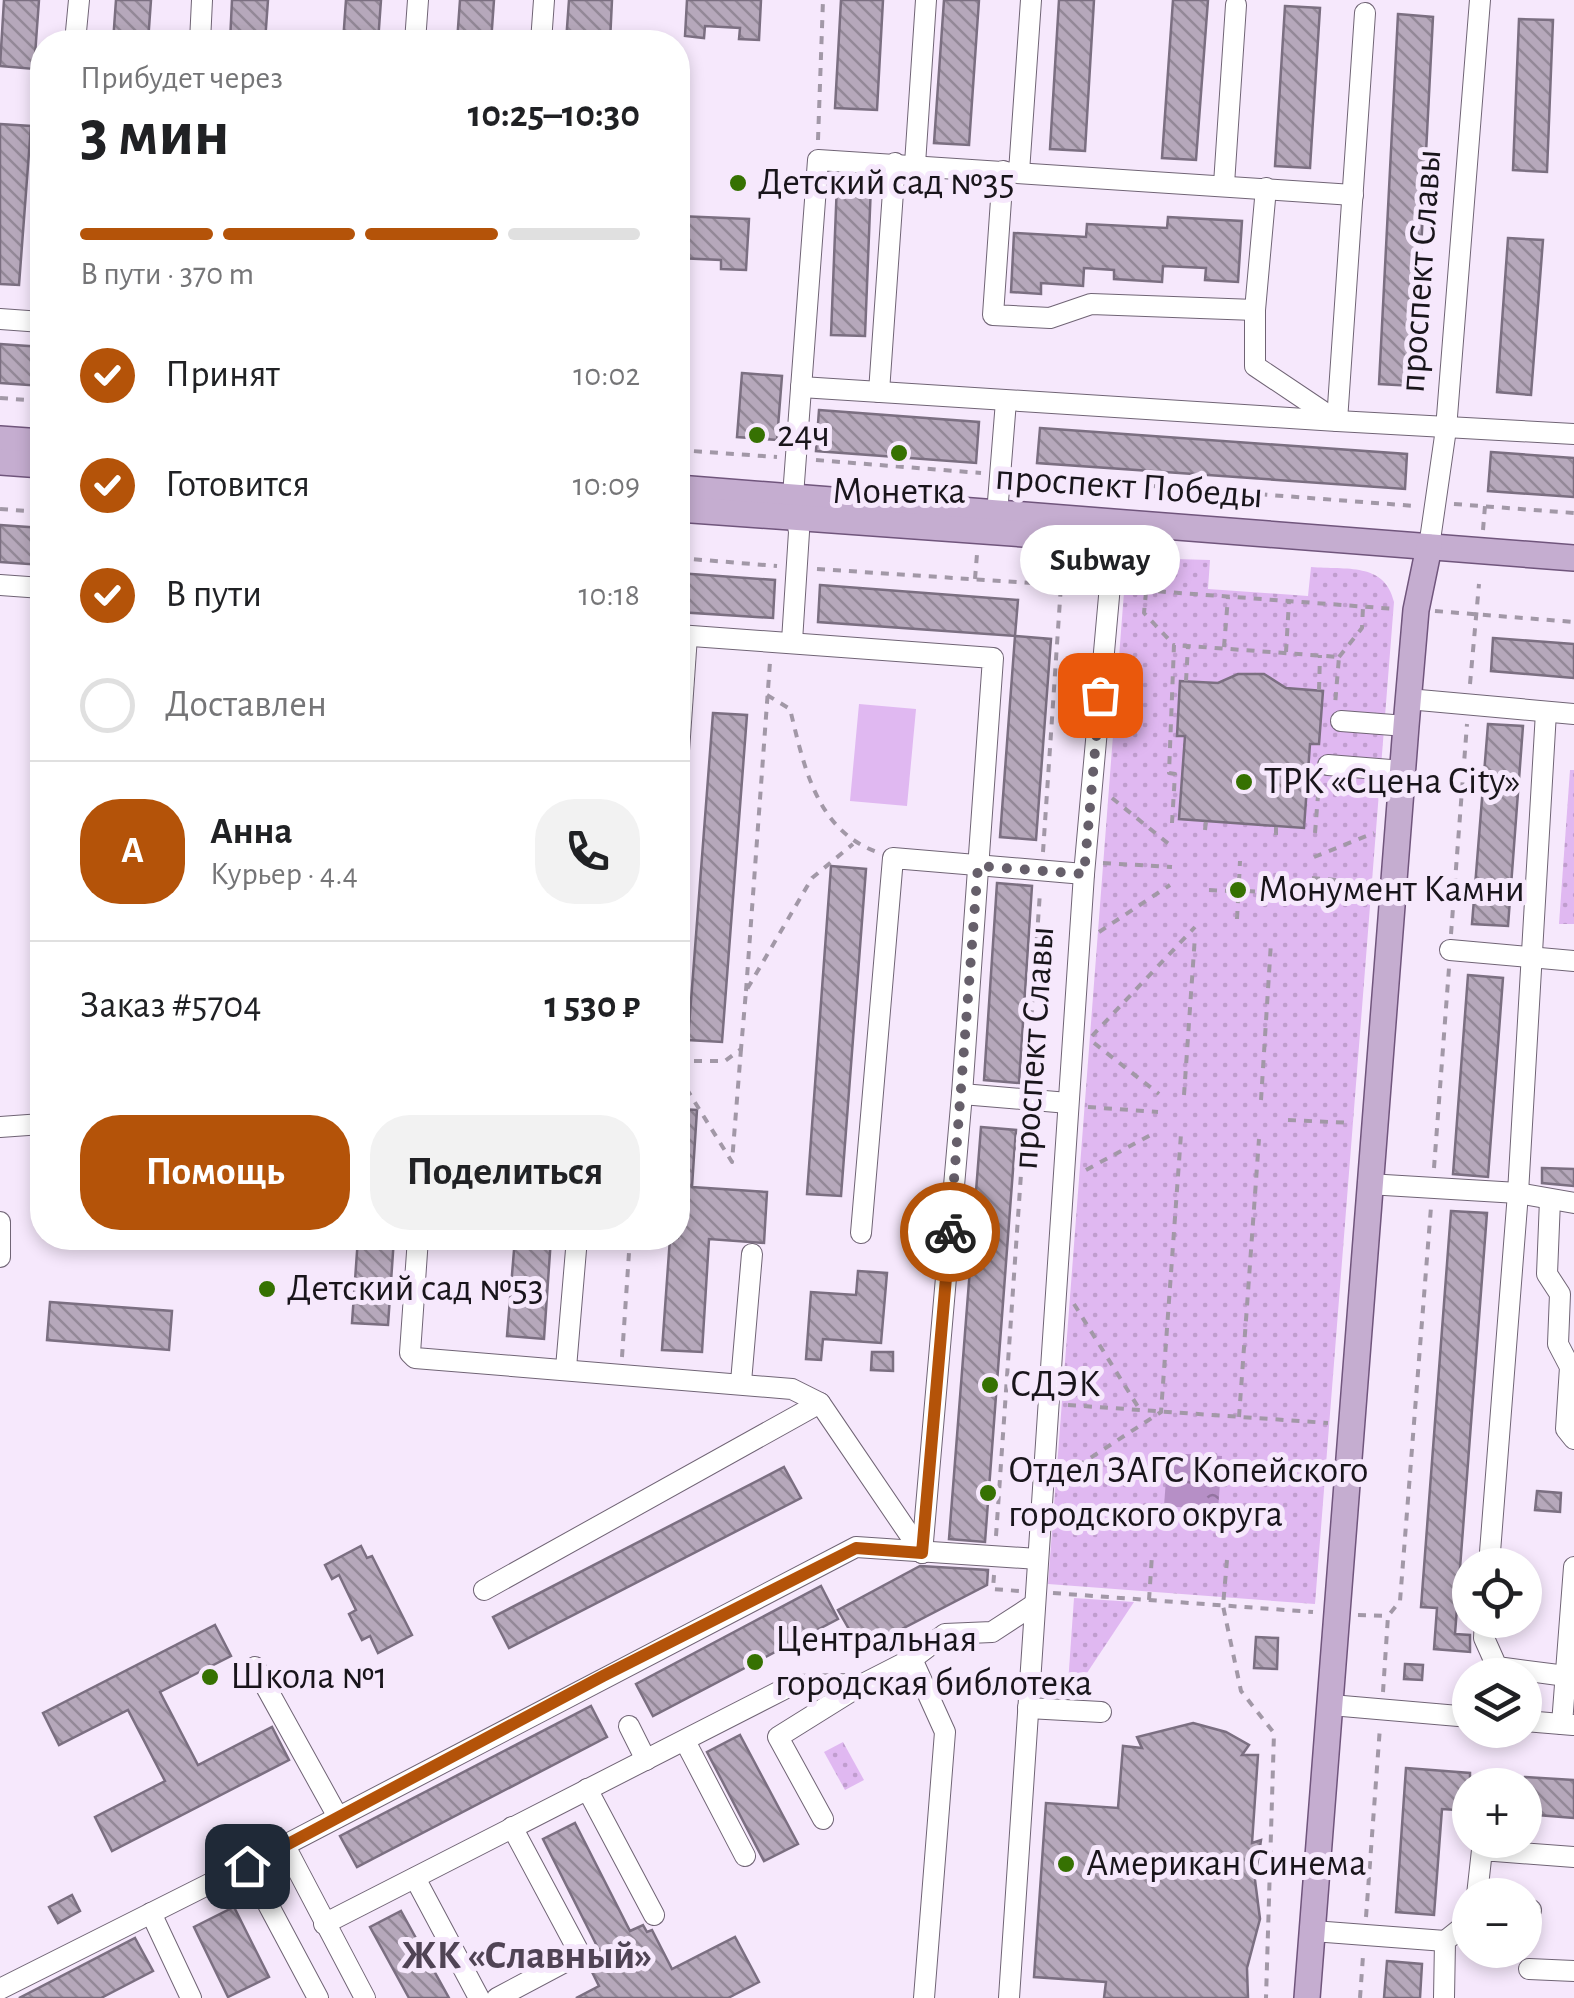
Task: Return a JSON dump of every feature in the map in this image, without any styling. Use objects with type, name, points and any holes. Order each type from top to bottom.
[{"type":"main road","points":[[0,439],[30,441]]},
{"type":"main road","points":[[0,462],[30,464]]},
{"type":"main road","name":"проспект Победы","points":[[690,490],[795,507],[1427,556],[1574,575]]},
{"type":"main road","name":"проспект Победы","points":[[690,509],[795,507],[997,514],[1115,532]]},
{"type":"main road","name":"проспект Победы","points":[[1427,556],[1574,558]]},
{"type":"main road","name":"проспект Славы","points":[[1307,1998],[1402,771],[1427,556]]},
{"type":"street","points":[[77,30],[79,0]]},
{"type":"street","points":[[201,30],[202,0]]},
{"type":"street","points":[[416,30],[418,0]]},
{"type":"street","points":[[542,30],[544,0]]},
{"type":"street","points":[[879,392],[926,0]]},
{"type":"street","points":[[1032,0],[993,314],[1050,318],[1091,304],[1255,310]]},
{"type":"street","name":"проспект Славы","points":[[1427,556],[1438,504],[1446,428],[1480,0]]},
{"type":"street","points":[[1224,184],[1236,5]]},
{"type":"street","points":[[1337,421],[1365,13]]},
{"type":"street","points":[[782,640],[799,568],[796,459],[818,160],[1353,194]]},
{"type":"street","points":[[1266,188],[1255,310],[1256,366],[1337,421]]},
{"type":"street","points":[[0,319],[30,321]]},
{"type":"street","points":[[801,386],[1574,434]]},
{"type":"street","points":[[997,514],[1006,401]]},
{"type":"street","name":"проспект Славы","points":[[1009,1998],[1038,1560],[1076,1105],[1084,874],[1115,532]]},
{"type":"street","points":[[0,585],[30,587]]},
{"type":"street","points":[[690,635],[992,658],[962,1094],[922,1553]]},
{"type":"street","points":[[1408,699],[1574,714]]},
{"type":"street","points":[[1491,1548],[1518,1193],[1546,712]]},
{"type":"street","points":[[1338,714],[1406,726]]},
{"type":"street","points":[[1324,766],[1402,771]]},
{"type":"street","points":[[861,1233],[893,858],[1084,874]]},
{"type":"street","points":[[1450,950],[1574,961]]},
{"type":"street","points":[[962,1094],[1076,1105]]},
{"type":"street","points":[[0,1127],[30,1125]]},
{"type":"street","points":[[1368,1184],[1518,1193],[1574,1203]]},
{"type":"street","points":[[1550,1200],[1547,1274],[1560,1294],[1558,1344],[1570,1367],[1566,1430],[1574,1440]]},
{"type":"street","points":[[0,1222],[0,1257]]},
{"type":"street","points":[[417,1250],[410,1353],[414,1358],[792,1388],[820,1403],[922,1553]]},
{"type":"street","points":[[566,1368],[575,1250]]},
{"type":"street","points":[[741,1382],[752,1254]]},
{"type":"street","points":[[484,1590],[820,1403]]},
{"type":"street","points":[[0,1989],[247,1866],[856,1548],[1038,1560]]},
{"type":"street","points":[[1542,1723],[1568,1725],[1566,1676],[1574,1568]]},
{"type":"street","points":[[824,1819],[778,1737],[863,1684],[912,1659],[944,1634],[992,1632],[1036,1598]]},
{"type":"street","points":[[1484,1638],[1497,1667],[1566,1676]]},
{"type":"street","points":[[912,1659],[945,1732],[924,1998]]},
{"type":"street","points":[[254,1667],[338,1818]]},
{"type":"street","points":[[324,1924],[792,1684],[863,1684]]},
{"type":"street","points":[[1331,1705],[1452,1715]]},
{"type":"street","points":[[1028,1708],[1100,1712]]},
{"type":"street","points":[[629,1726],[646,1760]]},
{"type":"street","points":[[685,1741],[745,1856]]},
{"type":"street","points":[[587,1789],[654,1915]]},
{"type":"street","points":[[497,1998],[580,1954],[512,1827]]},
{"type":"street","points":[[285,1846],[365,1998]]},
{"type":"street","points":[[1479,1878],[1482,1850],[1574,1856]]},
{"type":"street","points":[[247,1866],[318,1998]]},
{"type":"street","points":[[415,1878],[478,1998]]},
{"type":"street","points":[[151,1913],[190,1998]]},
{"type":"street","points":[[1313,1931],[1445,1941],[1452,1935]]},
{"type":"street","points":[[1444,1998],[1445,1941]]},
{"type":"street","points":[[1529,1970],[1574,1971]]},
{"type":"path","points":[[818,160],[823,0]]},
{"type":"path","points":[[0,398],[30,400]]},
{"type":"path","points":[[690,451],[1411,506],[1438,504],[1574,513]]},
{"type":"path","points":[[1483,530],[1484,506]]},
{"type":"path","points":[[0,509],[30,511]]},
{"type":"path","points":[[976,579],[978,544]]},
{"type":"path","points":[[1360,1998],[1388,1616],[1400,1601],[1479,584]]},
{"type":"path","points":[[1146,591],[1144,613],[1174,645],[1338,656]]},
{"type":"path","points":[[1224,649],[1228,597]]},
{"type":"path","points":[[1286,653],[1289,601]]},
{"type":"path","points":[[1338,714],[1338,656],[1362,628],[1363,607]]},
{"type":"path","points":[[690,1094],[732,1162],[768,694],[782,640]]},
{"type":"path","points":[[1172,823],[1175,774],[1169,773],[1169,727],[1174,645]]},
{"type":"path","points":[[1186,681],[1188,646]]},
{"type":"path","points":[[1319,690],[1320,655]]},
{"type":"path","points":[[768,694],[790,709],[808,782],[853,844],[893,858]]},
{"type":"path","points":[[1316,833],[1324,766]]},
{"type":"path","points":[[1108,795],[1170,845]]},
{"type":"path","points":[[1205,830],[1206,821]]},
{"type":"path","points":[[1276,826],[1276,835]]},
{"type":"path","points":[[1314,857],[1375,832]]},
{"type":"path","points":[[746,991],[812,878],[853,844]]},
{"type":"path","points":[[1239,882],[1240,861]]},
{"type":"path","points":[[1103,862],[1172,867]]},
{"type":"path","points":[[1312,878],[1371,883]]},
{"type":"path","points":[[1098,934],[1170,885]]},
{"type":"path","points":[[1210,890],[1229,890]]},
{"type":"path","points":[[1248,892],[1267,892]]},
{"type":"path","points":[[1237,919],[1238,900]]},
{"type":"path","points":[[1159,1094],[1090,1039],[1195,927]]},
{"type":"path","points":[[1184,1095],[1195,936]]},
{"type":"path","points":[[1261,1100],[1271,942]]},
{"type":"path","points":[[690,1061],[724,1062],[740,1050]]},
{"type":"path","points":[[1076,1105],[1158,1112]]},
{"type":"path","points":[[1288,1120],[1352,1123]]},
{"type":"path","points":[[1079,1174],[1156,1132]]},
{"type":"path","points":[[1161,1412],[1181,1134]]},
{"type":"path","points":[[1240,1417],[1260,1139]]},
{"type":"path","points":[[621,1372],[629,1250]]},
{"type":"path","points":[[1070,1296],[1140,1410]]},
{"type":"path","points":[[1061,1404],[1328,1423]]},
{"type":"path","points":[[1056,1481],[1161,1412]]},
{"type":"path","points":[[1148,1600],[1152,1555]]},
{"type":"path","points":[[1227,1560],[1223,1606],[1241,1691],[1274,1733],[1266,1998]]},
{"type":"path","points":[[1036,1598],[1148,1600],[1388,1616]]},
{"type":"shaded area","points":[[1141,558],[1210,560],[1208,589],[1308,596],[1311,567],[1362,571],[1382,580],[1394,602],[1315,1604],[1048,1584],[1125,579]]},
{"type":"shaded area","points":[[859,704],[916,709],[907,806],[850,801]]},
{"type":"shaded area","points":[[1570,770],[1574,770],[1574,924],[1559,924]]},
{"type":"shaded area","points":[[1074,1598],[1134,1602],[1079,1685],[1068,1684]]},
{"type":"shaded area","points":[[843,1742],[864,1780],[845,1790],[824,1752]]},
{"type":"water","points":[[1168,1453],[1222,1456],[1218,1510],[1164,1506]]},
{"type":"building","points":[[4,0],[39,0],[37,30],[30,30],[30,69],[0,66]]},
{"type":"building","points":[[116,0],[151,0],[149,30],[114,30]]},
{"type":"building","points":[[232,0],[268,0],[266,30],[231,30]]},
{"type":"building","points":[[346,0],[381,0],[379,30],[344,30]]},
{"type":"building","points":[[460,0],[494,0],[492,30],[458,30]]},
{"type":"building","points":[[569,0],[612,0],[611,30],[567,30]]},
{"type":"building","points":[[687,0],[761,0],[759,40],[739,39],[740,28],[705,26],[704,38],[690,37],[690,30],[685,30]]},
{"type":"building","points":[[841,0],[883,0],[877,110],[835,108]]},
{"type":"building","points":[[944,0],[979,0],[969,145],[934,143]]},
{"type":"building","points":[[1059,0],[1094,0],[1085,151],[1050,149]]},
{"type":"building","points":[[1173,0],[1208,0],[1196,160],[1162,158]]},
{"type":"building","points":[[1285,6],[1320,8],[1310,168],[1275,166]]},
{"type":"building","points":[[1398,14],[1433,17],[1414,386],[1379,384]]},
{"type":"building","points":[[1519,19],[1553,20],[1547,172],[1513,170]]},
{"type":"building","points":[[0,124],[30,126],[19,285],[0,284]]},
{"type":"building","points":[[837,183],[871,184],[865,336],[831,335]]},
{"type":"building","points":[[690,217],[749,219],[746,270],[721,269],[721,260],[690,259]]},
{"type":"building","points":[[1168,217],[1242,221],[1238,282],[1205,280],[1206,268],[1163,266],[1162,282],[1114,279],[1114,270],[1084,268],[1083,286],[1041,283],[1041,294],[1011,292],[1014,233],[1086,237],[1087,224],[1167,228]]},
{"type":"building","points":[[1508,238],[1543,240],[1531,395],[1497,392]]},
{"type":"building","points":[[0,344],[30,346],[30,385],[0,383]]},
{"type":"building","points":[[742,373],[782,376],[777,440],[737,437]]},
{"type":"building","points":[[819,410],[979,422],[976,463],[816,451]]},
{"type":"building","points":[[1040,428],[1407,454],[1405,489],[1037,463]]},
{"type":"building","points":[[1491,452],[1574,458],[1574,497],[1488,491]]},
{"type":"building","points":[[0,525],[30,527],[30,564],[0,562]]},
{"type":"building","points":[[690,574],[775,580],[773,618],[690,613]]},
{"type":"building","points":[[820,585],[1018,600],[1015,636],[818,622]]},
{"type":"building","points":[[1015,636],[1051,639],[1036,840],[1000,837]]},
{"type":"building","points":[[1493,638],[1574,644],[1574,678],[1491,671]]},
{"type":"building","name":"ТРК «Сцена City»","points":[[1238,674],[1264,674],[1286,688],[1323,691],[1319,744],[1310,744],[1304,828],[1179,819],[1185,736],[1177,736],[1180,681],[1218,683]]},
{"type":"building","points":[[713,713],[747,715],[722,1042],[690,1040]]},
{"type":"building","points":[[1488,724],[1523,726],[1508,926],[1472,924]]},
{"type":"building","points":[[831,866],[866,869],[841,1196],[807,1194]]},
{"type":"building","points":[[997,883],[1032,886],[1019,1083],[984,1080]]},
{"type":"building","points":[[1468,975],[1503,978],[1488,1177],[1453,1174]]},
{"type":"building","points":[[690,1110],[697,1110],[692,1187],[767,1192],[764,1243],[709,1239],[702,1352],[662,1350],[669,1250],[690,1250]]},
{"type":"building","points":[[981,1127],[1016,1130],[985,1542],[949,1539]]},
{"type":"building","points":[[1542,1168],[1574,1169],[1574,1186],[1542,1183]]},
{"type":"building","points":[[1451,1211],[1487,1213],[1462,1548],[1452,1548],[1452,1638],[1470,1638],[1470,1652],[1434,1649],[1437,1608],[1421,1607]]},
{"type":"building","points":[[357,1250],[393,1250],[388,1325],[352,1323]]},
{"type":"building","points":[[514,1250],[550,1250],[544,1339],[507,1336]]},
{"type":"building","points":[[858,1271],[887,1273],[881,1343],[823,1339],[821,1360],[806,1359],[811,1292],[856,1295]]},
{"type":"building","points":[[50,1302],[172,1311],[169,1350],[47,1340]]},
{"type":"building","points":[[872,1352],[893,1352],[893,1371],[871,1370]]},
{"type":"building","points":[[784,1467],[801,1498],[509,1648],[493,1617]]},
{"type":"building","points":[[1537,1491],[1561,1493],[1560,1512],[1535,1510]]},
{"type":"building","points":[[361,1546],[367,1558],[372,1556],[412,1635],[378,1653],[370,1636],[362,1640],[349,1614],[356,1610],[339,1575],[332,1579],[325,1565]]},
{"type":"building","points":[[920,1566],[988,1570],[987,1585],[861,1650],[838,1610]]},
{"type":"building","points":[[821,1586],[838,1619],[653,1716],[636,1684]]},
{"type":"building","points":[[215,1625],[231,1656],[160,1692],[198,1765],[272,1727],[289,1760],[112,1851],[95,1817],[165,1781],[128,1710],[59,1745],[43,1713]]},
{"type":"building","points":[[1256,1637],[1278,1638],[1277,1669],[1254,1668]]},
{"type":"building","points":[[1405,1664],[1423,1665],[1422,1680],[1404,1679]]},
{"type":"building","points":[[591,1706],[607,1737],[357,1867],[340,1836]]},
{"type":"building","points":[[1193,1723],[1226,1732],[1249,1745],[1242,1755],[1258,1755],[1252,1843],[1261,1840],[1255,1880],[1260,1919],[1247,1968],[1248,1998],[1104,1998],[1106,1982],[1034,1977],[1046,1803],[1118,1808],[1123,1746],[1142,1748],[1137,1737]]},
{"type":"building","points":[[740,1735],[798,1844],[764,1861],[707,1752]]},
{"type":"building","points":[[1406,1768],[1452,1772],[1452,1810],[1442,1809],[1434,1915],[1396,1912]]},
{"type":"building","points":[[1542,1778],[1574,1780],[1574,1818],[1542,1815]]},
{"type":"building","points":[[575,1823],[630,1931],[643,1925],[647,1932],[652,1930],[672,1969],[735,1937],[759,1982],[728,1998],[576,1998],[599,1986],[591,1970],[599,1967],[593,1950],[598,1948],[543,1839]]},
{"type":"building","points":[[72,1895],[80,1911],[58,1923],[49,1907]]},
{"type":"building","points":[[234,1907],[269,1977],[228,1997],[194,1927]]},
{"type":"building","points":[[401,1911],[449,1998],[409,1998],[370,1927]]},
{"type":"building","points":[[135,1938],[153,1971],[101,1998],[19,1998]]},
{"type":"building","points":[[1387,1961],[1422,1964],[1420,1998],[1384,1998]]},
{"type":"way so far","points":[[950,1232],[978,866],[1084,874],[1100,695]]},
{"type":"place","name":"Детский сад №35","points":[[738,183]]},
{"type":"place","name":"24ч","points":[[757,435]]},
{"type":"place","name":"Монетка","points":[[899,453]]},
{"type":"place","name":"Subway","points":[[1100,695]]},
{"type":"place","name":"ТРК «Сцена City»","points":[[1244,782]]},
{"type":"place","name":"Монумент Камни","points":[[1238,890]]},
{"type":"place","name":"Детский сад №53","points":[[267,1289]]},
{"type":"place","name":"СДЭК","points":[[990,1385]]},
{"type":"place","name":"Отдел ЗАГС Копейского городского округа","points":[[988,1493]]},
{"type":"place","name":"Центральная городская библотека","points":[[755,1662]]},
{"type":"place","name":"Школа №1","points":[[210,1677]]},
{"type":"place","name":"Американ Синема","points":[[1066,1864]]},
{"type":"district","name":"ЖК «Славный»","points":[[527,1956]]},
{"type":"route","points":[[247,1866],[603,1676],[856,1548],[922,1553],[950,1232]]}]
